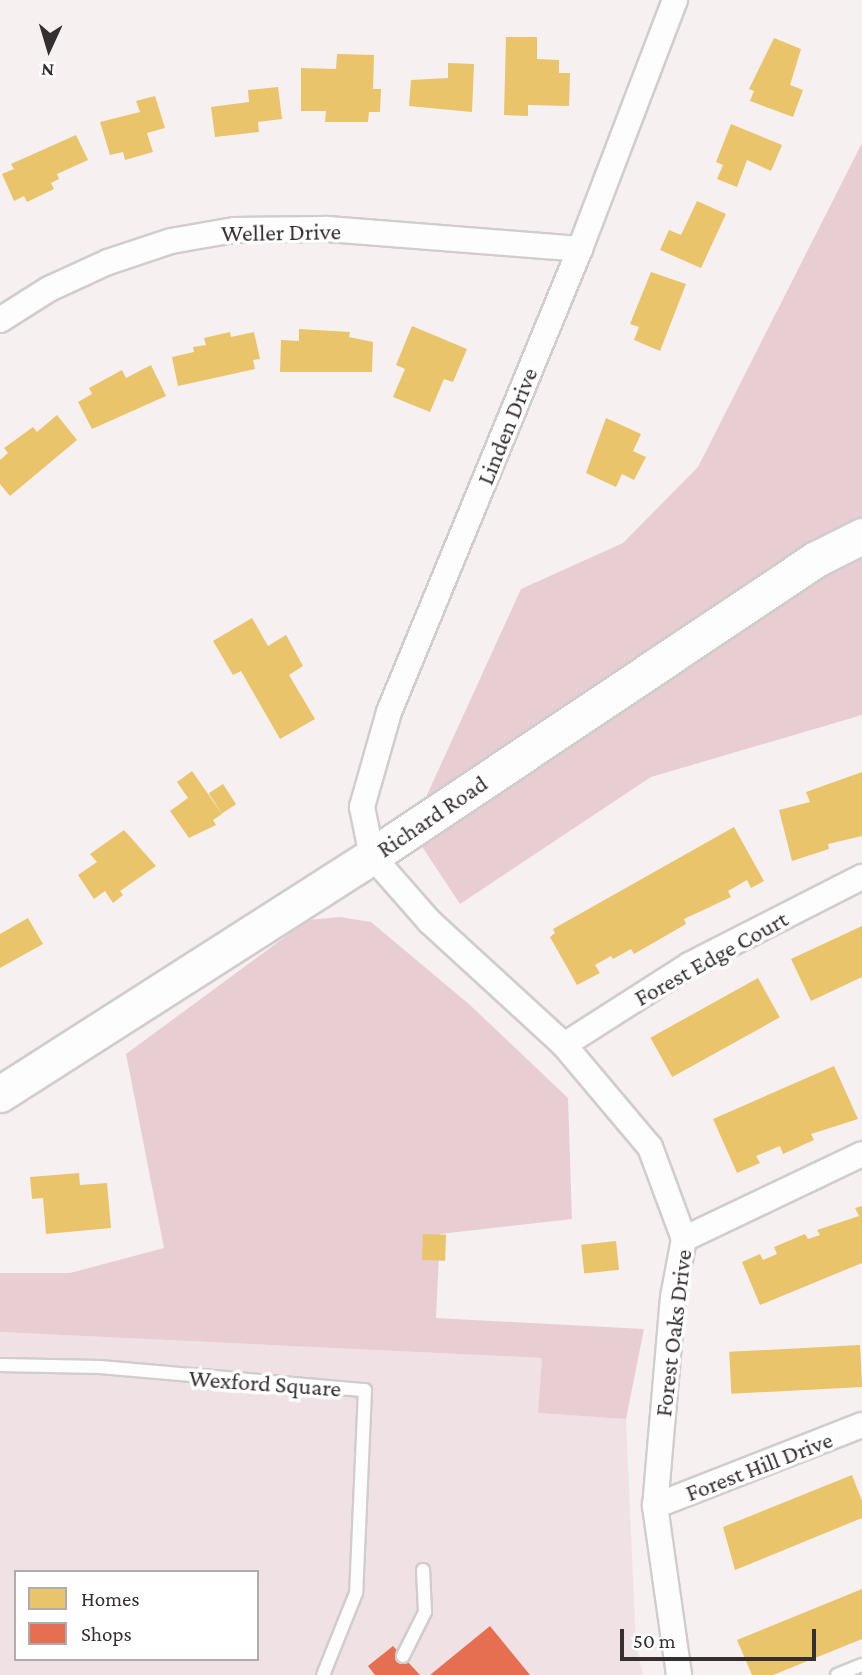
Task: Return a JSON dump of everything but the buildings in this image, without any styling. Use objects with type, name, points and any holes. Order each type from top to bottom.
[{"type":"street","name":"Linden Drive","points":[[372,856],[362,807],[389,712],[580,249],[675,0]]},
{"type":"street","name":"Weller Drive","points":[[0,320],[49,289],[108,262],[171,241],[234,230],[327,229],[580,249]]},
{"type":"street","name":"Richard Road","points":[[0,1094],[372,856],[816,559],[862,536]]},
{"type":"street","name":"Forest Oaks Drive","points":[[372,856],[430,922],[564,1045],[650,1147],[684,1239],[673,1297],[656,1506],[679,1675]]},
{"type":"street","name":"Forest Edge Court","points":[[564,1045],[689,965],[862,877]]},
{"type":"street","points":[[684,1239],[862,1154]]},
{"type":"street","name":"Forest Hill Drive","points":[[656,1506],[862,1426]]},
{"type":"lane","name":"Wexford Square","points":[[0,1365],[100,1367],[365,1390],[356,1593],[323,1675]]},
{"type":"lane","points":[[403,1656],[425,1612],[423,1570]]},
{"type":"lane","points":[[837,1675],[862,1665]]},
{"type":"shaded area","points":[[862,143],[862,715],[651,777],[460,904],[411,830],[521,589],[623,543],[698,467]]},
{"type":"shaded area","points":[[340,917],[371,922],[470,1005],[568,1098],[572,1219],[440,1234],[436,1318],[644,1329],[626,1419],[538,1413],[542,1358],[0,1332],[0,1273],[70,1273],[164,1248],[126,1054],[308,920]]},
{"type":"shaded area","points":[[0,1332],[542,1358],[539,1413],[626,1419],[636,1645],[643,1675],[0,1675]]}]
